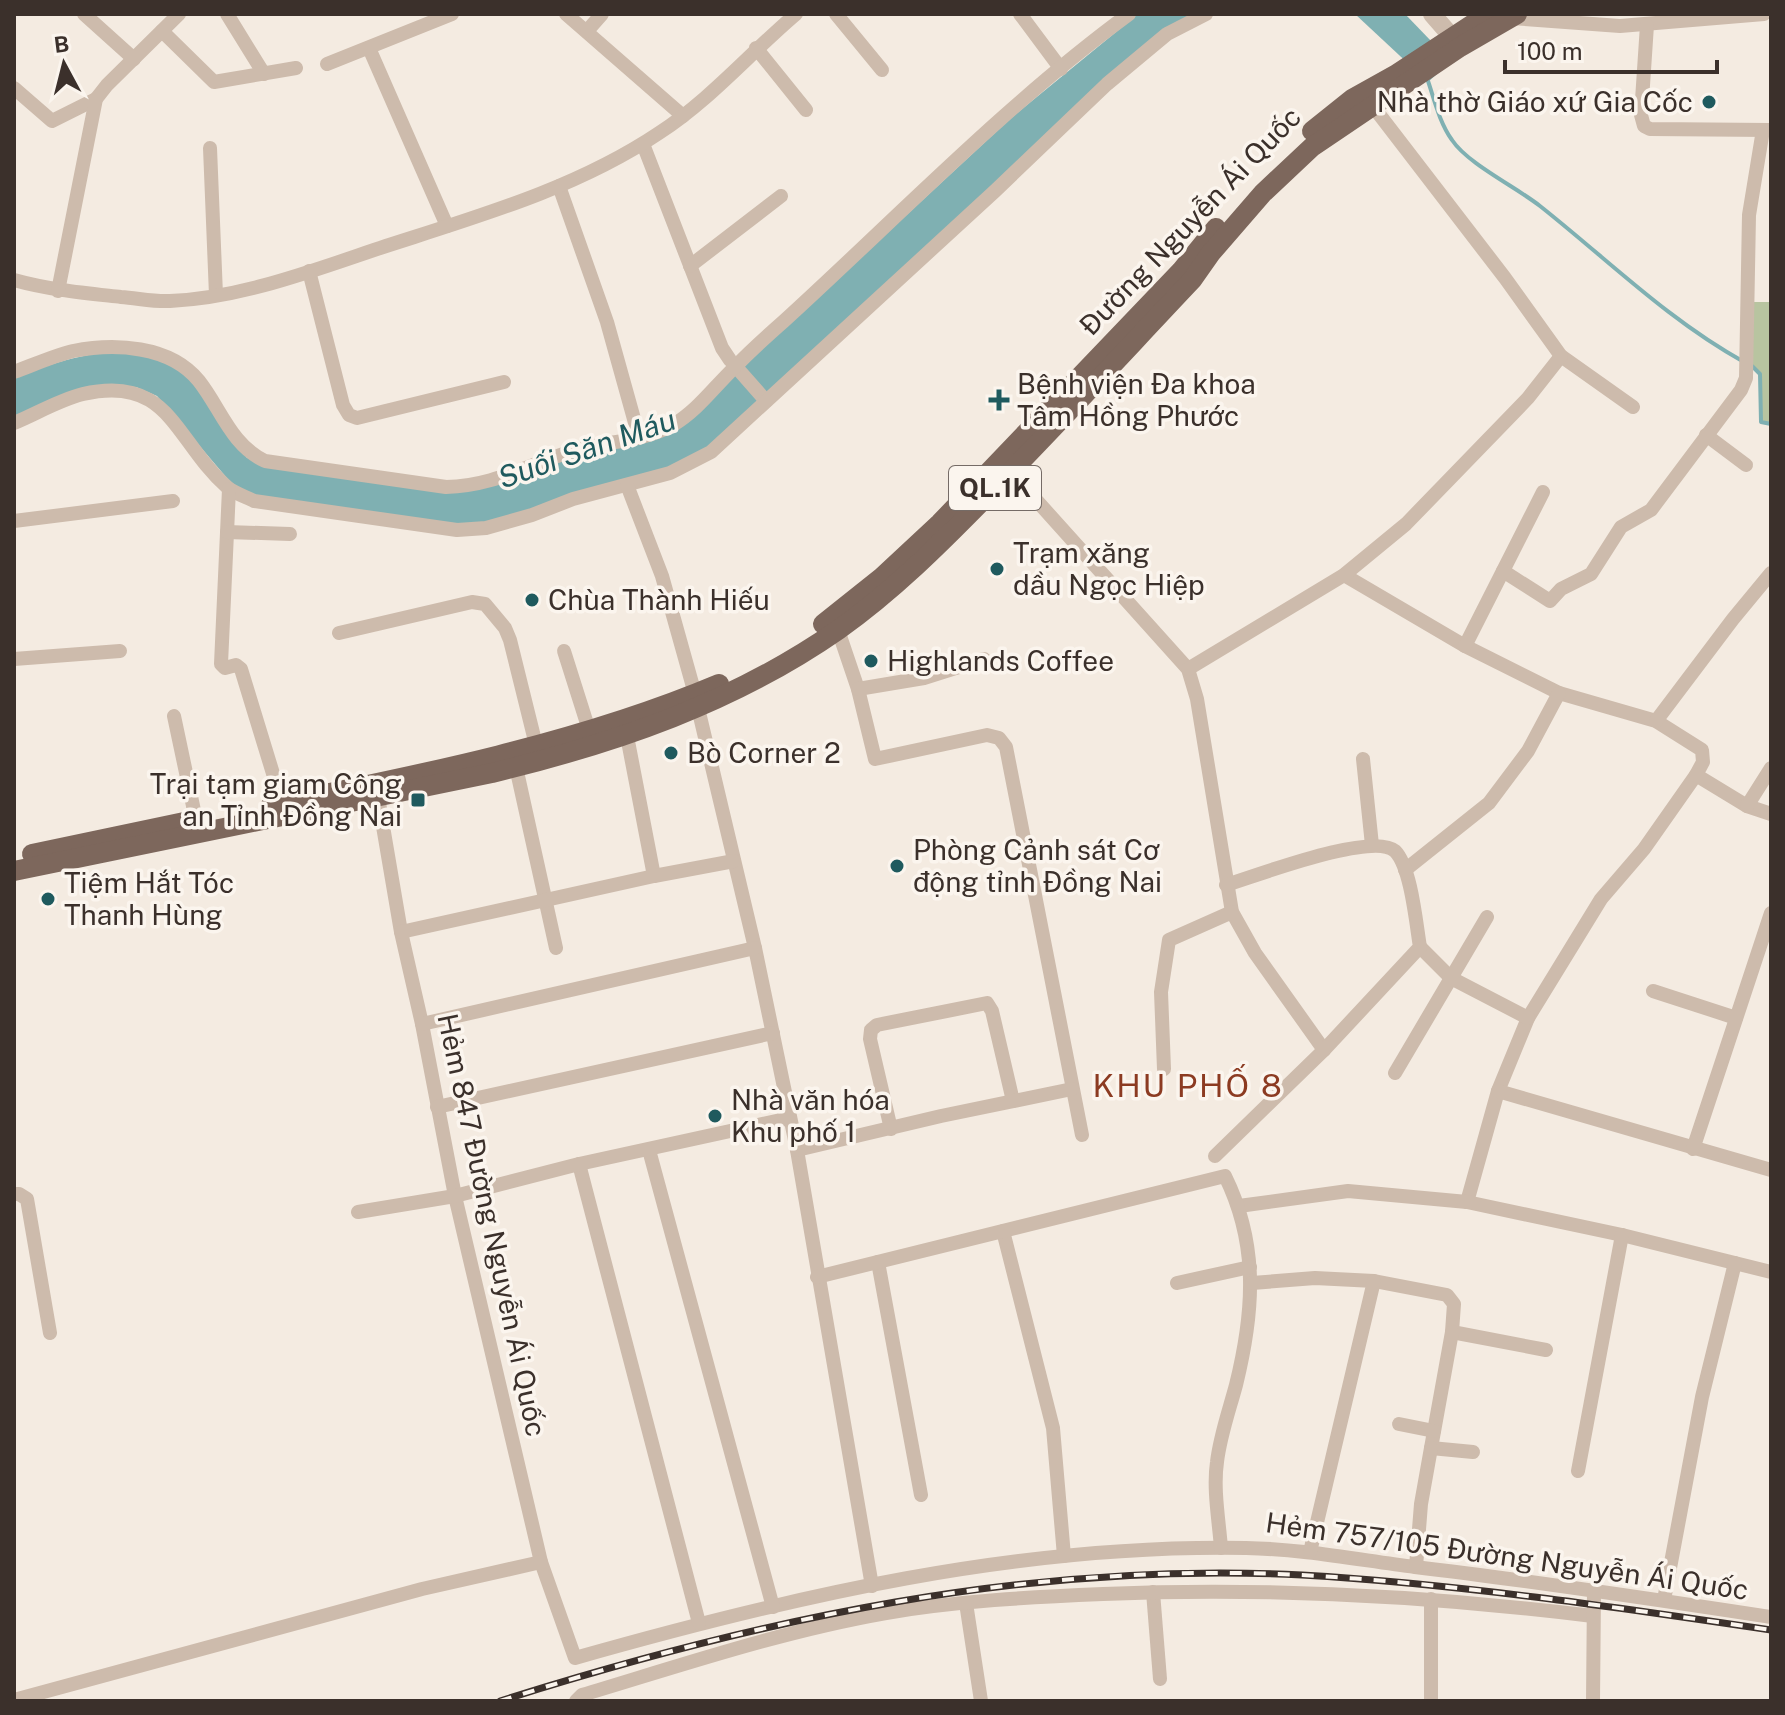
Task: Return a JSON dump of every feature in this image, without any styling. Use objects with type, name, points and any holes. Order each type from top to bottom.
[{"type":"main road","name":"QL.1K","points":[[1455,42],[1488,14]]},
{"type":"main road","name":"Đường Nguyễn Ái Quốc","points":[[834,624],[940,523],[1159,304],[1192,280],[1263,193],[1312,147],[1455,42],[1514,16]]},
{"type":"main road","name":"Đường Nguyễn Ái Quốc","points":[[14,871],[516,767],[627,736],[834,624],[906,576],[1011,472],[1159,304],[1239,203],[1309,134],[1352,99],[1400,81]]},
{"type":"main road","name":"Đường Nguyễn Ái Quốc","points":[[14,858],[282,803],[536,745],[696,701]]},
{"type":"street","points":[[84,14],[134,59]]},
{"type":"street","points":[[14,88],[52,121],[96,99],[179,14]]},
{"type":"street","points":[[227,14],[264,74]]},
{"type":"street","points":[[327,64],[452,14]]},
{"type":"street","points":[[566,14],[683,116]]},
{"type":"street","points":[[587,31],[602,14]]},
{"type":"street","points":[[14,280],[58,291],[167,301],[216,295],[309,271],[447,226],[559,186],[643,144],[683,116],[796,14]]},
{"type":"street","points":[[836,14],[882,70]]},
{"type":"street","points":[[1020,14],[1061,69]]},
{"type":"street","points":[[14,372],[71,352],[120,346],[158,354],[184,366],[199,380],[228,428],[251,454],[265,461],[446,487],[496,480],[571,451],[639,437],[671,426],[693,411],[735,366],[924,188],[1129,14]]},
{"type":"street","points":[[14,423],[79,395],[109,390],[134,392],[154,400],[229,489],[254,501],[457,530],[486,528],[670,473],[711,452],[1107,84],[1167,34],[1206,14]]},
{"type":"street","points":[[1432,14],[1455,42]]},
{"type":"street","points":[[1514,16],[1596,25],[1647,25],[1764,14]]},
{"type":"street","points":[[1503,571],[1550,601],[1561,589],[1582,580],[1597,566],[1621,527],[1651,510],[1735,399],[1746,378],[1749,215],[1767,130],[1650,129],[1644,126],[1641,115],[1647,25]]},
{"type":"street","points":[[162,31],[214,82],[296,68]]},
{"type":"street","points":[[369,48],[447,226]]},
{"type":"street","points":[[756,48],[806,110]]},
{"type":"street","points":[[58,291],[96,99]]},
{"type":"street","points":[[1372,105],[1561,356],[1633,407]]},
{"type":"street","points":[[643,144],[722,348],[766,401]]},
{"type":"street","points":[[210,148],[216,295]]},
{"type":"street","points":[[559,186],[607,322],[639,437]]},
{"type":"street","points":[[690,266],[781,196]]},
{"type":"street","points":[[309,271],[343,405],[349,415],[357,418],[504,382]]},
{"type":"street","points":[[1188,669],[1344,575],[1406,524],[1528,398],[1561,356]]},
{"type":"street","points":[[1706,435],[1746,465]]},
{"type":"street","points":[[1011,472],[1188,669],[1197,699],[1232,912],[1255,953],[1324,1050]]},
{"type":"street","points":[[627,485],[662,576],[696,701],[755,948],[797,1150],[872,1586]]},
{"type":"street","points":[[229,489],[221,664],[225,668],[236,665],[241,669],[282,803]]},
{"type":"street","points":[[1465,646],[1543,492]]},
{"type":"street","points":[[14,521],[173,501]]},
{"type":"street","points":[[227,532],[290,534]]},
{"type":"street","points":[[1656,721],[1771,573]]},
{"type":"street","points":[[1344,575],[1465,646],[1559,693],[1656,721],[1702,750],[1703,762],[1696,775],[1644,849],[1601,899],[1528,1018],[1498,1091],[1467,1202]]},
{"type":"street","points":[[339,633],[472,602],[485,604],[505,628],[510,640],[536,745]]},
{"type":"street","points":[[834,624],[858,689],[875,759],[987,735],[999,738],[1006,747],[1082,1135]]},
{"type":"street","points":[[14,659],[120,651]]},
{"type":"street","points":[[564,651],[589,730]]},
{"type":"street","points":[[858,689],[924,678],[984,659]]},
{"type":"street","points":[[1405,870],[1489,803],[1528,751],[1559,693]]},
{"type":"street","points":[[174,716],[196,820]]},
{"type":"street","points":[[627,736],[654,876]]},
{"type":"street","points":[[1363,759],[1372,845]]},
{"type":"street","points":[[516,767],[556,948]]},
{"type":"street","points":[[1747,806],[1771,768]]},
{"type":"street","points":[[1696,775],[1747,806],[1771,814]]},
{"type":"street","name":"Hẻm 847 Đường Nguyễn Ái Quốc","points":[[378,797],[401,932],[455,1196],[541,1562],[575,1658]]},
{"type":"street","points":[[1226,885],[1344,849],[1372,845],[1388,847],[1396,852],[1405,870],[1420,947],[1451,978],[1528,1018]]},
{"type":"street","points":[[401,932],[734,861]]},
{"type":"street","points":[[1164,1069],[1161,992],[1169,940],[1232,912]]},
{"type":"street","points":[[1693,1149],[1771,913]]},
{"type":"street","points":[[1395,1073],[1487,917]]},
{"type":"street","points":[[1215,1156],[1324,1050],[1420,947]]},
{"type":"street","points":[[422,1024],[755,948]]},
{"type":"street","points":[[1653,991],[1736,1018]]},
{"type":"street","points":[[891,1129],[870,1039],[871,1030],[877,1025],[987,1003],[992,1011],[1013,1101]]},
{"type":"street","points":[[437,1107],[773,1033]]},
{"type":"street","points":[[797,1150],[1072,1089]]},
{"type":"street","points":[[1498,1091],[1771,1170]]},
{"type":"street","points":[[358,1212],[455,1196],[579,1164],[790,1118]]},
{"type":"street","points":[[649,1150],[773,1607]]},
{"type":"street","points":[[579,1164],[699,1623]]},
{"type":"street","points":[[817,1277],[1225,1176],[1239,1206],[1252,1283],[1236,1382],[1216,1466],[1221,1548]]},
{"type":"street","points":[[1239,1206],[1348,1191],[1467,1202],[1622,1235],[1771,1272]]},
{"type":"street","points":[[14,1194],[27,1199],[50,1333]]},
{"type":"street","points":[[1003,1231],[1053,1428],[1064,1556]]},
{"type":"street","points":[[1578,1471],[1622,1235]]},
{"type":"street","points":[[878,1262],[921,1495]]},
{"type":"street","points":[[1664,1600],[1702,1397],[1735,1263]]},
{"type":"street","points":[[1177,1283],[1250,1267]]},
{"type":"street","points":[[1252,1283],[1315,1278],[1374,1281],[1447,1295],[1454,1304],[1452,1332],[1421,1504],[1416,1567]]},
{"type":"street","points":[[1310,1552],[1374,1281]]},
{"type":"street","points":[[1452,1332],[1546,1350]]},
{"type":"street","points":[[1399,1424],[1434,1431]]},
{"type":"street","points":[[1431,1448],[1473,1452]]},
{"type":"street","name":"Hẻm 757/105 Đường Nguyễn Ái Quốc","points":[[575,1658],[699,1623],[961,1568],[1104,1552],[1221,1548],[1310,1552],[1770,1613]]},
{"type":"street","points":[[14,1700],[422,1589],[541,1562]]},
{"type":"street","points":[[1593,1701],[1594,1590]]},
{"type":"street","points":[[576,1701],[582,1695],[777,1637],[886,1613],[966,1603],[1153,1592],[1286,1591],[1431,1599],[1593,1616]]},
{"type":"street","points":[[1153,1592],[1160,1679]]},
{"type":"street","points":[[1431,1599],[1431,1701]]},
{"type":"street","points":[[966,1603],[981,1701]]},
{"type":"green space","points":[[1754,302],[1771,302],[1771,424],[1761,422],[1760,374],[1751,366]]},
{"type":"water","name":"Suối Săn Máu","points":[[1138,14],[1196,14],[1059,124],[708,448],[668,468],[486,523],[457,525],[257,496],[232,484],[157,396],[136,387],[14,418],[14,377],[83,356],[130,352],[153,356],[174,366],[193,382],[247,458],[449,492],[572,457],[641,442],[735,374],[1010,119]]},
{"type":"water","points":[[1355,14],[1405,14],[1448,64],[1428,82]]},
{"type":"waterway","points":[[1427,78],[1447,133],[1469,158],[1540,206],[1689,327],[1744,362]]},
{"type":"waterway","points":[[1752,366],[1760,374],[1761,422],[1771,424]]},
{"type":"railway","points":[[500,1701],[598,1671],[795,1621],[996,1587],[1098,1577],[1199,1573],[1361,1579],[1537,1597],[1771,1630]]},
{"type":"place","name":"Nhà thờ Giáo xứ Gia Cốc","points":[[1709,102]]},
{"type":"place","name":"Bệnh viện Đa khoa Tâm Hồng Phước","points":[[999,400]]},
{"type":"place","name":"Trạm xăng dầu Ngọc Hiệp","points":[[997,569]]},
{"type":"place","name":"Chùa Thành Hiếu","points":[[532,600]]},
{"type":"place","name":"Highlands Coffee","points":[[871,661]]},
{"type":"place","name":"Bò Corner 2","points":[[671,753]]},
{"type":"place","name":"Trại tạm giam Công an Tỉnh Đồng Nai","points":[[418,800]]},
{"type":"place","name":"Phòng Cảnh sát Cơ động tỉnh Đồng Nai","points":[[897,866]]},
{"type":"place","name":"Tiệm Hắt Tóc Thanh Hùng","points":[[48,899]]},
{"type":"place","name":"Nhà văn hóa Khu phố 1","points":[[715,1116]]},
{"type":"district","name":"KHU PHỐ 8","points":[[1188,1086]]}]
